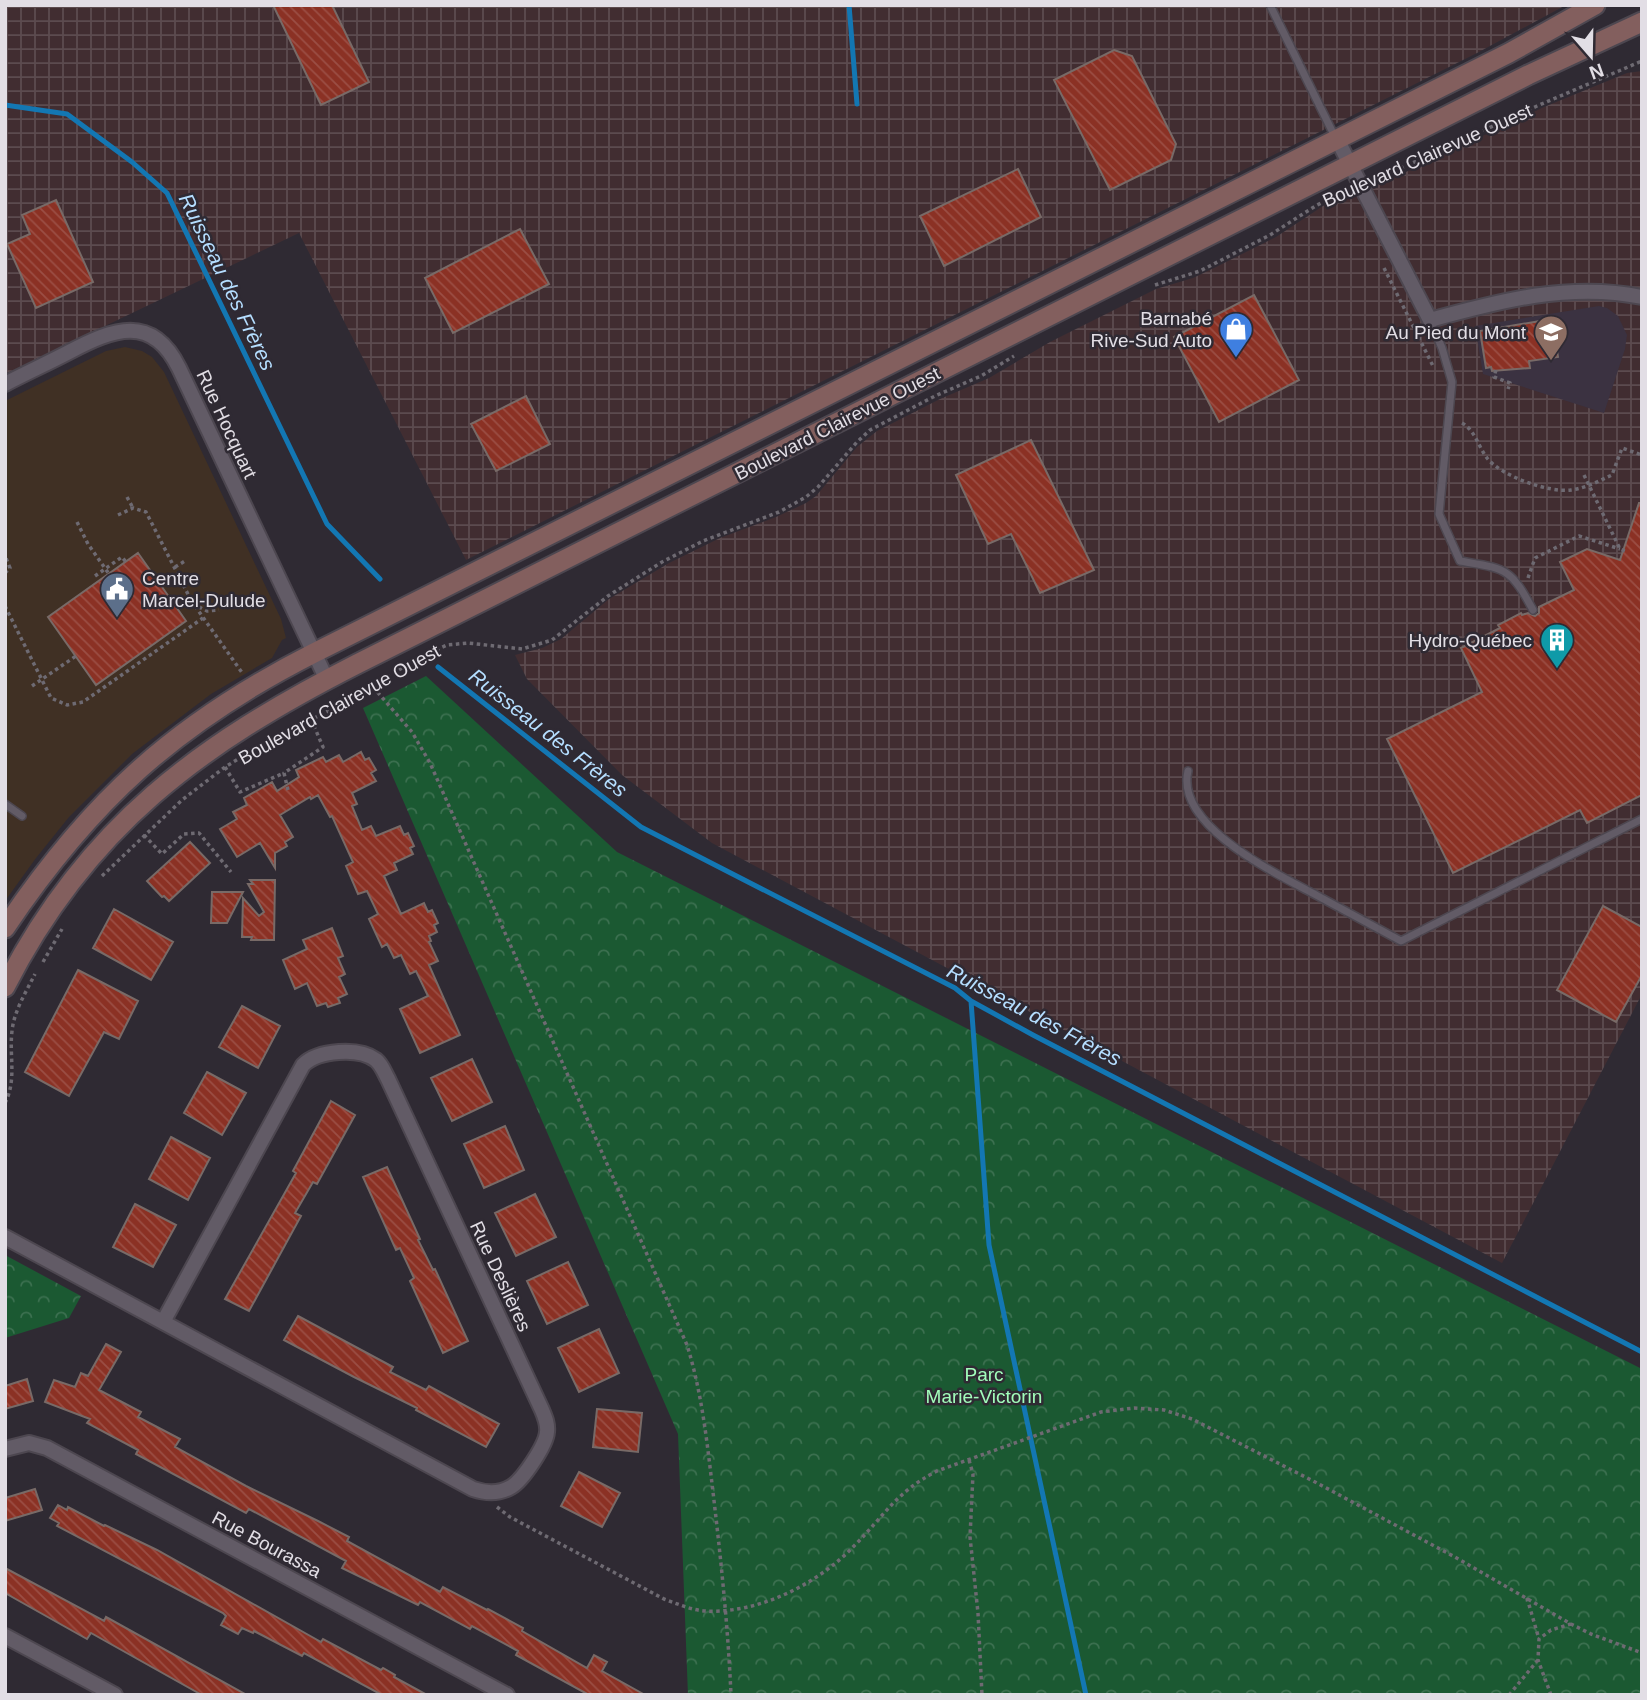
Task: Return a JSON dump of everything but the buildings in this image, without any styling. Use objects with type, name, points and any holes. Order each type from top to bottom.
[{"type":"street","name":"Boulevard Clairevue Ouest","points":[[5,928],[63,847],[123,783],[184,731],[247,689],[1530,43],[1595,5]]},
{"type":"street","name":"Boulevard Clairevue Ouest","points":[[5,987],[38,928],[80,870],[120,825],[183,769],[265,713],[1537,71],[1642,22]]},
{"type":"street","points":[[1337,139],[1430,320],[1559,292],[1598,291],[1642,297]]},
{"type":"street","points":[[1076,270],[1089,297]]},
{"type":"street","name":"Rue Hocquart","points":[[5,384],[113,332],[135,331],[150,335],[162,343],[176,360],[327,680]]},
{"type":"street","points":[[593,513],[606,539]]},
{"type":"street","points":[[63,847],[80,870]]},
{"type":"street","name":"Rue Deslières","points":[[5,1237],[473,1489],[500,1492],[516,1484],[545,1440],[546,1420],[388,1079],[382,1067],[369,1056],[327,1052],[311,1058],[303,1065],[163,1322]]},
{"type":"street","name":"Rue Bourassa","points":[[5,1450],[29,1443],[47,1448],[507,1695]]},
{"type":"street","points":[[5,1636],[116,1695]]},
{"type":"lane","points":[[1270,5],[1337,139]]},
{"type":"lane","points":[[1430,320],[1452,382],[1439,514],[1460,561],[1497,567],[1509,573],[1520,586],[1533,610]]},
{"type":"lane","points":[[1188,771],[1185,782],[1190,797],[1220,837],[1248,858],[1401,941],[1642,819]]},
{"type":"lane","points":[[5,804],[22,816]]},
{"type":"path","name":"Boulevard Clairevue Ouest","points":[[1147,288],[1200,271],[1280,230],[1326,200],[1409,166],[1537,106],[1642,61]]},
{"type":"path","points":[[1382,265],[1435,370]]},
{"type":"path","name":"Boulevard Clairevue Ouest","points":[[98,879],[174,807],[225,767],[373,687],[414,660],[447,645],[468,643],[522,649],[552,640],[608,596],[662,562],[703,541],[779,512],[806,497],[826,480],[849,450],[870,430],[981,376],[1015,355]]},
{"type":"path","points":[[1496,370],[1494,377],[1510,383],[1508,388]]},
{"type":"path","points":[[1462,423],[1469,427],[1487,458],[1509,475],[1564,491],[1589,485],[1612,475],[1622,448],[1642,455]]},
{"type":"path","points":[[1584,475],[1620,549]]},
{"type":"path","points":[[127,497],[133,508]]},
{"type":"path","points":[[118,515],[133,508],[142,509],[148,515],[193,604],[244,676]]},
{"type":"path","points":[[77,522],[109,574]]},
{"type":"path","points":[[1527,579],[1535,558],[1579,536],[1627,552]]},
{"type":"path","points":[[95,576],[122,557],[126,562]]},
{"type":"path","points":[[5,573],[10,568],[6,558]]},
{"type":"path","points":[[174,567],[186,561]]},
{"type":"path","points":[[176,606],[190,598]]},
{"type":"path","points":[[193,604],[207,611],[219,610]]},
{"type":"path","points":[[5,606],[55,701],[67,705],[78,704],[203,618]]},
{"type":"path","points":[[32,685],[76,656]]},
{"type":"path","points":[[373,687],[412,732],[430,763],[680,1327],[692,1360],[703,1413],[727,1610],[732,1695]]},
{"type":"path","points":[[225,767],[240,792],[284,773],[323,747],[310,719]]},
{"type":"path","points":[[284,773],[288,790]]},
{"type":"path","points":[[144,835],[162,854],[184,834],[199,833],[231,872]]},
{"type":"path","points":[[5,1103],[11,1088],[11,1035],[17,1013],[37,971],[66,924]]},
{"type":"path","points":[[473,1489],[510,1517],[664,1599],[691,1609],[727,1610],[774,1598],[814,1578],[854,1547],[887,1507],[906,1489],[937,1471],[1086,1416],[1119,1409],[1150,1408],[1176,1413],[1317,1483],[1571,1624],[1642,1653]]},
{"type":"path","points":[[969,1459],[973,1474],[970,1537],[978,1613],[982,1695]]},
{"type":"path","points":[[1527,1598],[1539,1639],[1538,1660],[1551,1695]]},
{"type":"path","points":[[1539,1639],[1551,1630],[1571,1624]]},
{"type":"path","points":[[1509,1695],[1538,1660]]},
{"type":"shaded area","points":[[5,5],[1566,5],[1477,53],[466,560],[299,233],[5,374]]},
{"type":"shaded area","points":[[1642,71],[1642,994],[1502,1263],[712,843],[622,775],[527,679],[515,655],[542,648],[561,639],[609,599],[669,563],[720,538],[806,503],[816,496],[857,447],[877,431],[989,378],[1050,342],[1156,289],[1193,278],[1276,237],[1323,206],[1347,194],[1391,179],[1544,107],[1627,73]]},
{"type":"shaded area","name":"Au Pied du Mont","points":[[1599,306],[1618,316],[1627,335],[1604,413],[1483,374],[1475,326]]},
{"type":"shaded area","points":[[125,347],[142,351],[152,357],[164,372],[281,619],[286,638],[282,640],[272,658],[211,694],[132,754],[69,817],[5,901],[5,401],[106,351]]},
{"type":"green space","name":"Parc Marie-Victorin","points":[[426,676],[617,852],[1642,1369],[1642,1695],[688,1695],[678,1434],[363,708]]},
{"type":"green space","points":[[5,1255],[81,1296],[69,1318],[5,1338]]},
{"type":"waterway","points":[[849,5],[857,104]]},
{"type":"waterway","name":"Ruisseau des Frères","points":[[5,105],[67,114],[132,162],[167,193],[327,524],[380,579]]},
{"type":"waterway","name":"Ruisseau des Frères","points":[[438,667],[641,827],[955,988],[971,1001],[1033,1035],[1642,1352]]},
{"type":"waterway","points":[[971,1001],[989,1245],[1086,1695]]},
{"type":"place","name":"Barnabé Rive-Sud Auto","points":[[1236,359]]},
{"type":"place","name":"Au Pied du Mont","points":[[1551,362]]},
{"type":"place","name":"Centre Marcel-Dulude","points":[[117,619]]},
{"type":"place","name":"Hydro-Québec","points":[[1557,670]]}]
